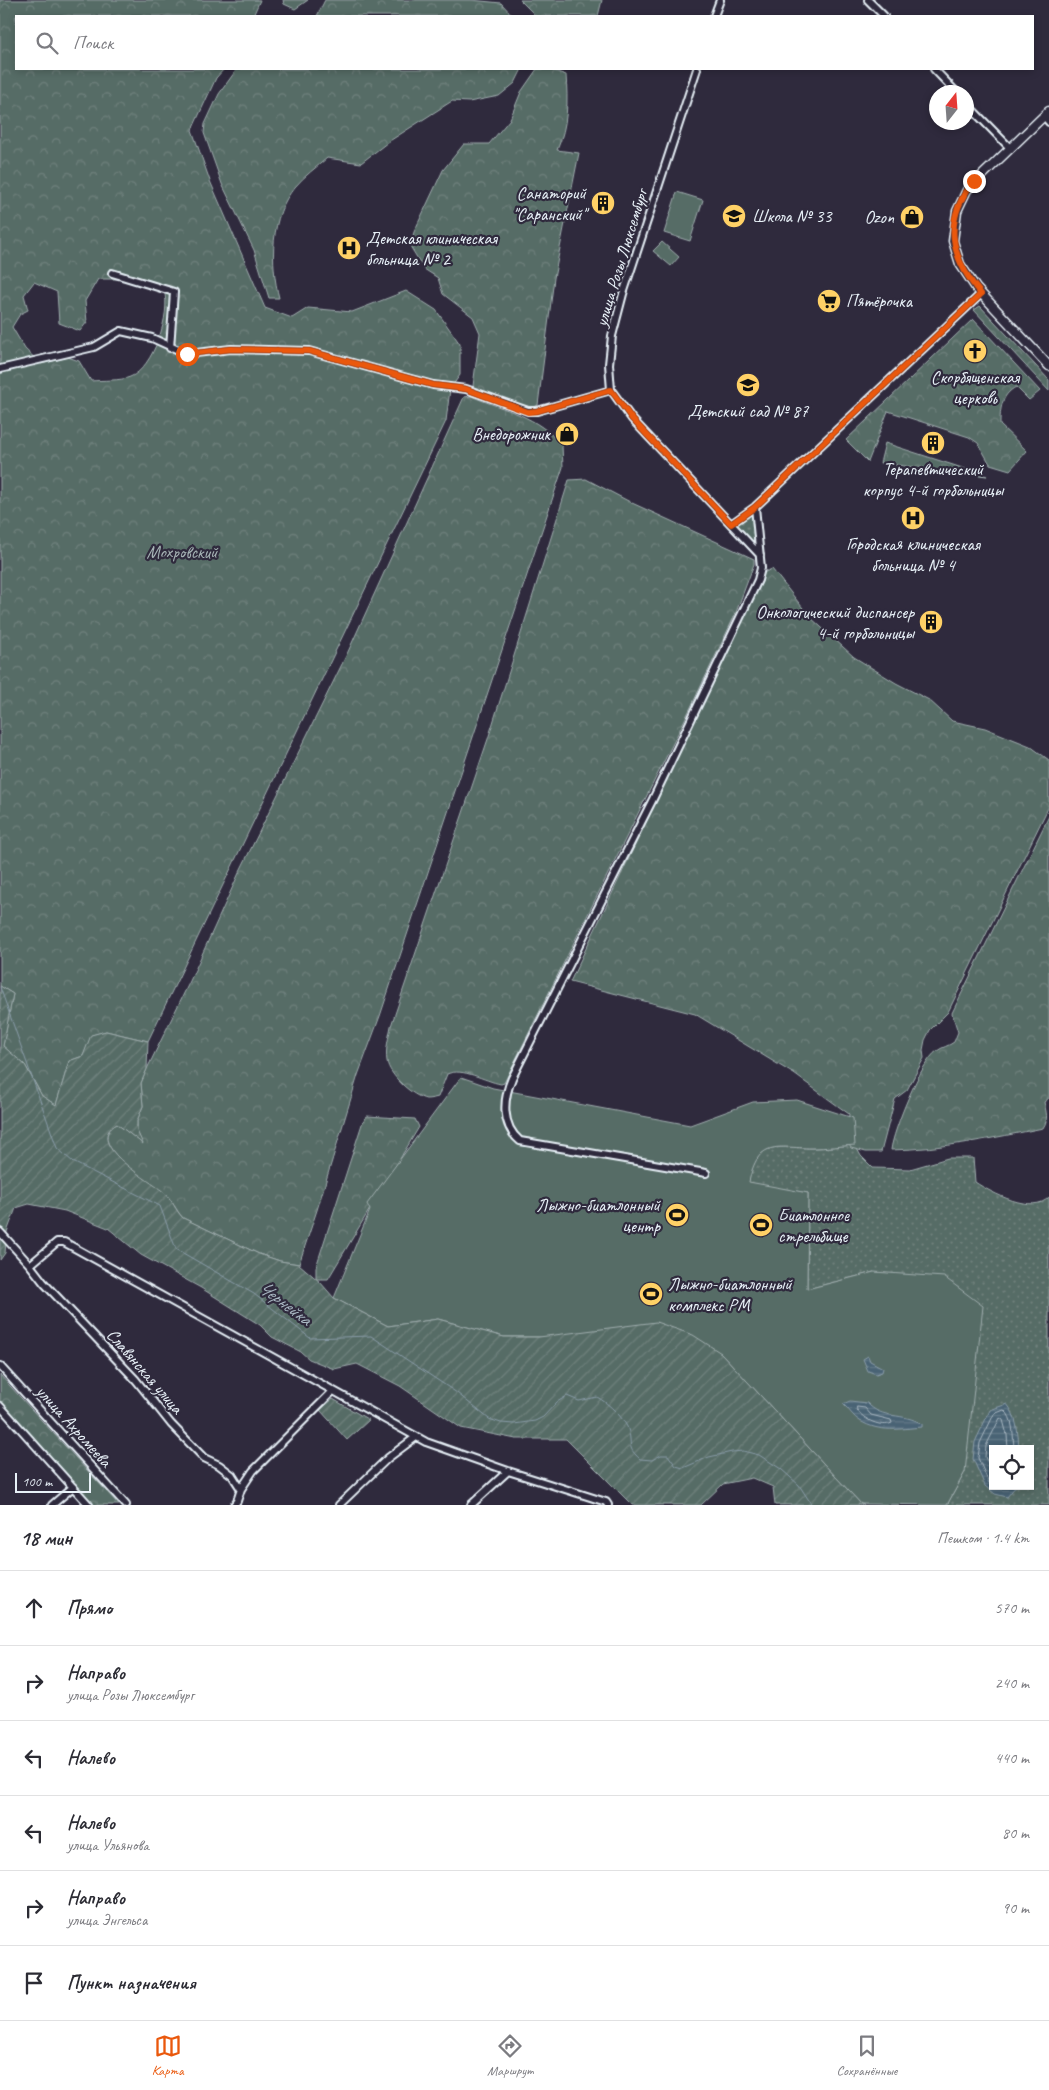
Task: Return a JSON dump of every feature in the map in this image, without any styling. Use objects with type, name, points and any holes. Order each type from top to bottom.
[{"type":"main road","points":[[1047,117],[974,181],[964,195],[955,222],[955,250],[960,264],[981,294],[1049,366]]},
{"type":"street","points":[[714,15],[720,0]]},
{"type":"street","points":[[868,0],[883,15]]},
{"type":"street","name":"улица Розы Люксембург","points":[[611,390],[609,364],[612,336],[623,294],[697,70]]},
{"type":"street","points":[[935,70],[949,85]]},
{"type":"street","points":[[974,111],[1010,148]]},
{"type":"street","points":[[112,273],[174,292],[170,348]]},
{"type":"street","points":[[731,524],[755,507],[910,363],[981,294]]},
{"type":"street","points":[[0,369],[94,347],[121,331],[152,338],[170,348],[187,354],[231,349],[309,351],[433,385],[466,389],[528,412],[611,390],[632,419],[760,554]]},
{"type":"street","points":[[706,1173],[529,1144],[516,1138],[506,1120],[505,1111],[512,1078],[653,799],[758,580],[761,568],[755,507]]},
{"type":"street","name":"Славянская улица","points":[[0,1232],[44,1283],[136,1380],[171,1424],[204,1458],[232,1475],[239,1483],[241,1489]]},
{"type":"street","points":[[30,1265],[57,1242],[64,1242],[416,1437],[606,1504]]},
{"type":"street","name":"улица Ахромеева","points":[[0,1366],[126,1505]]},
{"type":"street","points":[[234,1505],[240,1496],[241,1489],[254,1471],[332,1392]]},
{"type":"street","points":[[0,1406],[90,1505]]},
{"type":"street","points":[[338,1505],[388,1458],[416,1437]]},
{"type":"street","points":[[471,1505],[508,1471]]},
{"type":"street","points":[[52,1505],[73,1487]]},
{"type":"green space","name":"Мохровский","points":[[0,0],[260,0],[253,15],[15,15],[15,70],[223,70],[216,78],[192,130],[210,181],[265,308],[292,318],[308,308],[352,312],[406,291],[436,310],[460,344],[460,375],[450,389],[446,421],[148,1041],[106,1031],[92,1035],[83,1056],[69,1061],[56,1105],[42,1096],[25,1065],[3,1046],[13,994],[0,986]],"holes":[[[98,279],[123,279],[164,291],[166,300],[165,312],[159,339],[146,363],[138,372],[126,378],[91,381],[79,361],[68,357],[41,364],[25,349],[12,327],[20,314],[28,310],[24,295],[34,282],[57,292],[59,323],[80,331],[87,322],[85,301]]]},
{"type":"green space","points":[[283,0],[308,0],[295,9],[284,4]]},
{"type":"green space","points":[[325,0],[471,0],[501,3],[512,15],[318,15]]},
{"type":"green space","points":[[520,0],[602,0],[598,15],[535,15]]},
{"type":"green space","points":[[236,70],[522,70],[515,83],[499,96],[469,102],[452,101],[388,142],[361,163],[327,158],[306,175],[287,199],[277,226],[274,240],[274,270],[279,298],[269,298],[254,250],[222,184],[204,133],[205,124],[219,94]]},
{"type":"green space","points":[[536,70],[552,70],[566,75],[566,113],[561,141],[557,150],[579,153],[554,278],[538,405],[530,409],[477,390],[473,386],[480,333],[473,317],[443,294],[438,278],[424,269],[410,246],[414,232],[443,170],[464,144],[489,144],[510,119],[521,92]]},
{"type":"green space","points":[[677,192],[703,200],[690,241],[664,233]]},
{"type":"green space","points":[[662,242],[679,257],[671,266],[653,251]]},
{"type":"green space","points":[[980,306],[1049,380],[1049,391],[974,310]]},
{"type":"green space","points":[[973,319],[1040,391],[1029,400],[1016,387],[1007,394],[1002,403],[1000,425],[1027,451],[1010,470],[990,464],[978,443],[969,437],[888,411],[868,462],[846,440]]},
{"type":"green space","points":[[471,396],[520,415],[542,427],[562,446],[563,467],[380,1016],[358,1075],[299,1264],[280,1261],[259,1254],[183,1218],[167,1197],[122,1161],[113,1151],[108,1141],[108,1132],[117,1124],[142,1143],[137,1131],[137,1121],[143,1106],[141,1083],[147,1069],[190,981],[239,873],[347,654],[464,397]]},
{"type":"green space","points":[[885,443],[987,476],[880,463]]},
{"type":"green space","points":[[586,479],[632,503],[754,559],[754,564],[735,615],[690,709],[504,1083],[501,1084],[467,1073],[453,1072],[447,1074],[438,1097],[426,1099],[414,1094],[402,1084],[389,1067],[386,1052],[391,1026],[488,739],[569,480]]},
{"type":"green space","points":[[752,512],[755,545],[735,524]]},
{"type":"green space","points":[[772,569],[810,617],[854,657],[896,683],[929,700],[952,721],[985,728],[1030,746],[1049,760],[1049,806],[948,1012],[930,1030],[925,1040],[924,1058],[907,1090],[895,1099],[881,1152],[866,1152],[851,1148],[846,1140],[849,1114],[794,1074],[695,1014],[570,982],[765,572]]},
{"type":"green space","points":[[1049,816],[1049,1098],[1044,1102],[1045,1125],[1043,1128],[968,1142],[930,1148],[891,1150],[902,1113],[923,1068],[937,1051],[954,1042],[958,1032],[952,1013]]},
{"type":"green space","points":[[0,986],[13,994],[3,1046],[25,1065],[42,1096],[56,1105],[69,1061],[83,1056],[91,1035],[106,1031],[148,1041],[147,1069],[141,1083],[143,1106],[137,1121],[137,1131],[143,1144],[117,1124],[108,1132],[107,1141],[122,1161],[165,1193],[183,1218],[259,1254],[280,1261],[299,1264],[320,1282],[334,1298],[388,1326],[438,1319],[504,1337],[539,1337],[656,1322],[693,1335],[721,1353],[864,1505],[775,1505],[773,1487],[752,1478],[723,1484],[701,1505],[632,1505],[566,1439],[516,1439],[461,1428],[400,1386],[357,1364],[334,1369],[309,1359],[301,1352],[272,1337],[260,1325],[201,1288],[141,1255],[108,1228],[65,1211],[29,1204],[16,1208],[7,1232],[5,1253],[0,1260]]},
{"type":"green space","name":"Лыжно-биатлонный комплекс РМ","points":[[461,1077],[493,1088],[690,1125],[753,1102],[797,1100],[853,1118],[855,1145],[817,1148],[771,1148],[758,1158],[749,1182],[808,1193],[807,1289],[874,1272],[944,1277],[983,1306],[965,1472],[947,1505],[861,1504],[721,1353],[539,1337],[504,1337],[438,1319],[388,1326],[334,1298],[370,1210],[367,1204]]},
{"type":"green space","points":[[367,1116],[415,1119],[419,1127],[328,1279],[316,1279],[316,1267],[362,1124]]},
{"type":"green space","points":[[855,1145],[861,1156],[873,1168],[910,1169],[948,1158],[973,1158],[975,1182],[991,1192],[1012,1200],[1033,1204],[1042,1202],[1049,1197],[1049,1505],[947,1505],[965,1472],[874,1272],[807,1289],[808,1193],[748,1183],[752,1169],[763,1152],[779,1147],[817,1148]]},
{"type":"green space","points":[[0,1375],[119,1505],[88,1505],[0,1407]]},
{"type":"green space","points":[[333,1399],[369,1420],[347,1440],[320,1410]]},
{"type":"water","points":[[868,1356],[870,1361],[883,1368],[882,1372],[876,1374],[868,1371],[863,1359]]},
{"type":"water","points":[[850,1401],[867,1403],[879,1412],[915,1420],[922,1424],[922,1427],[883,1429],[868,1425],[858,1419],[843,1404]]},
{"type":"water","points":[[1007,1404],[1015,1419],[1019,1445],[989,1445],[989,1489],[985,1486],[973,1459],[975,1442],[990,1410]]},
{"type":"water","points":[[990,1490],[1013,1490],[1007,1497],[995,1494]]},
{"type":"waterway","name":"Чернейка","points":[[0,987],[57,1148],[73,1162],[160,1206],[176,1249],[254,1294],[310,1338],[371,1336],[457,1393],[489,1419],[501,1423],[514,1424],[535,1421],[543,1417],[557,1402],[567,1396],[579,1401],[597,1397],[611,1407],[624,1422],[629,1432],[631,1447],[640,1459],[652,1460],[661,1455],[668,1455],[676,1466],[683,1468],[709,1457],[732,1452],[743,1451],[759,1455],[781,1469],[799,1485],[812,1505]]},
{"type":"place","name":"Санаторий \"Саранский\"","points":[[603,203]]},
{"type":"place","name":"Школа № 33","points":[[734,216]]},
{"type":"place","name":"Ozon","points":[[912,217]]},
{"type":"place","name":"Детская клиническая больница № 2","points":[[349,248]]},
{"type":"place","name":"Пятёрочка","points":[[829,301]]},
{"type":"place","name":"Скорбященская церковь","points":[[975,351]]},
{"type":"place","name":"Детский сад № 87","points":[[748,385]]},
{"type":"place","name":"Внедорожник","points":[[567,434]]},
{"type":"place","name":"Терапевтический корпус 4-й горбольницы","points":[[933,443]]},
{"type":"place","name":"Городская клиническая больница № 4","points":[[913,518]]},
{"type":"place","name":"Онкологический диспансер 4-й горбольницы","points":[[931,622]]},
{"type":"place","name":"Лыжно-биатлонный центр","points":[[677,1215]]},
{"type":"place","name":"Биатлонное стрельбище","points":[[761,1225]]},
{"type":"place","name":"Лыжно-биатлонный комплекс РМ","points":[[651,1294]]},
{"type":"route","points":[[187,354],[231,349],[309,351],[433,385],[466,389],[528,412],[611,390],[632,419],[731,524],[755,507],[981,294],[960,264],[953,241],[957,211],[966,190],[974,181]]}]
